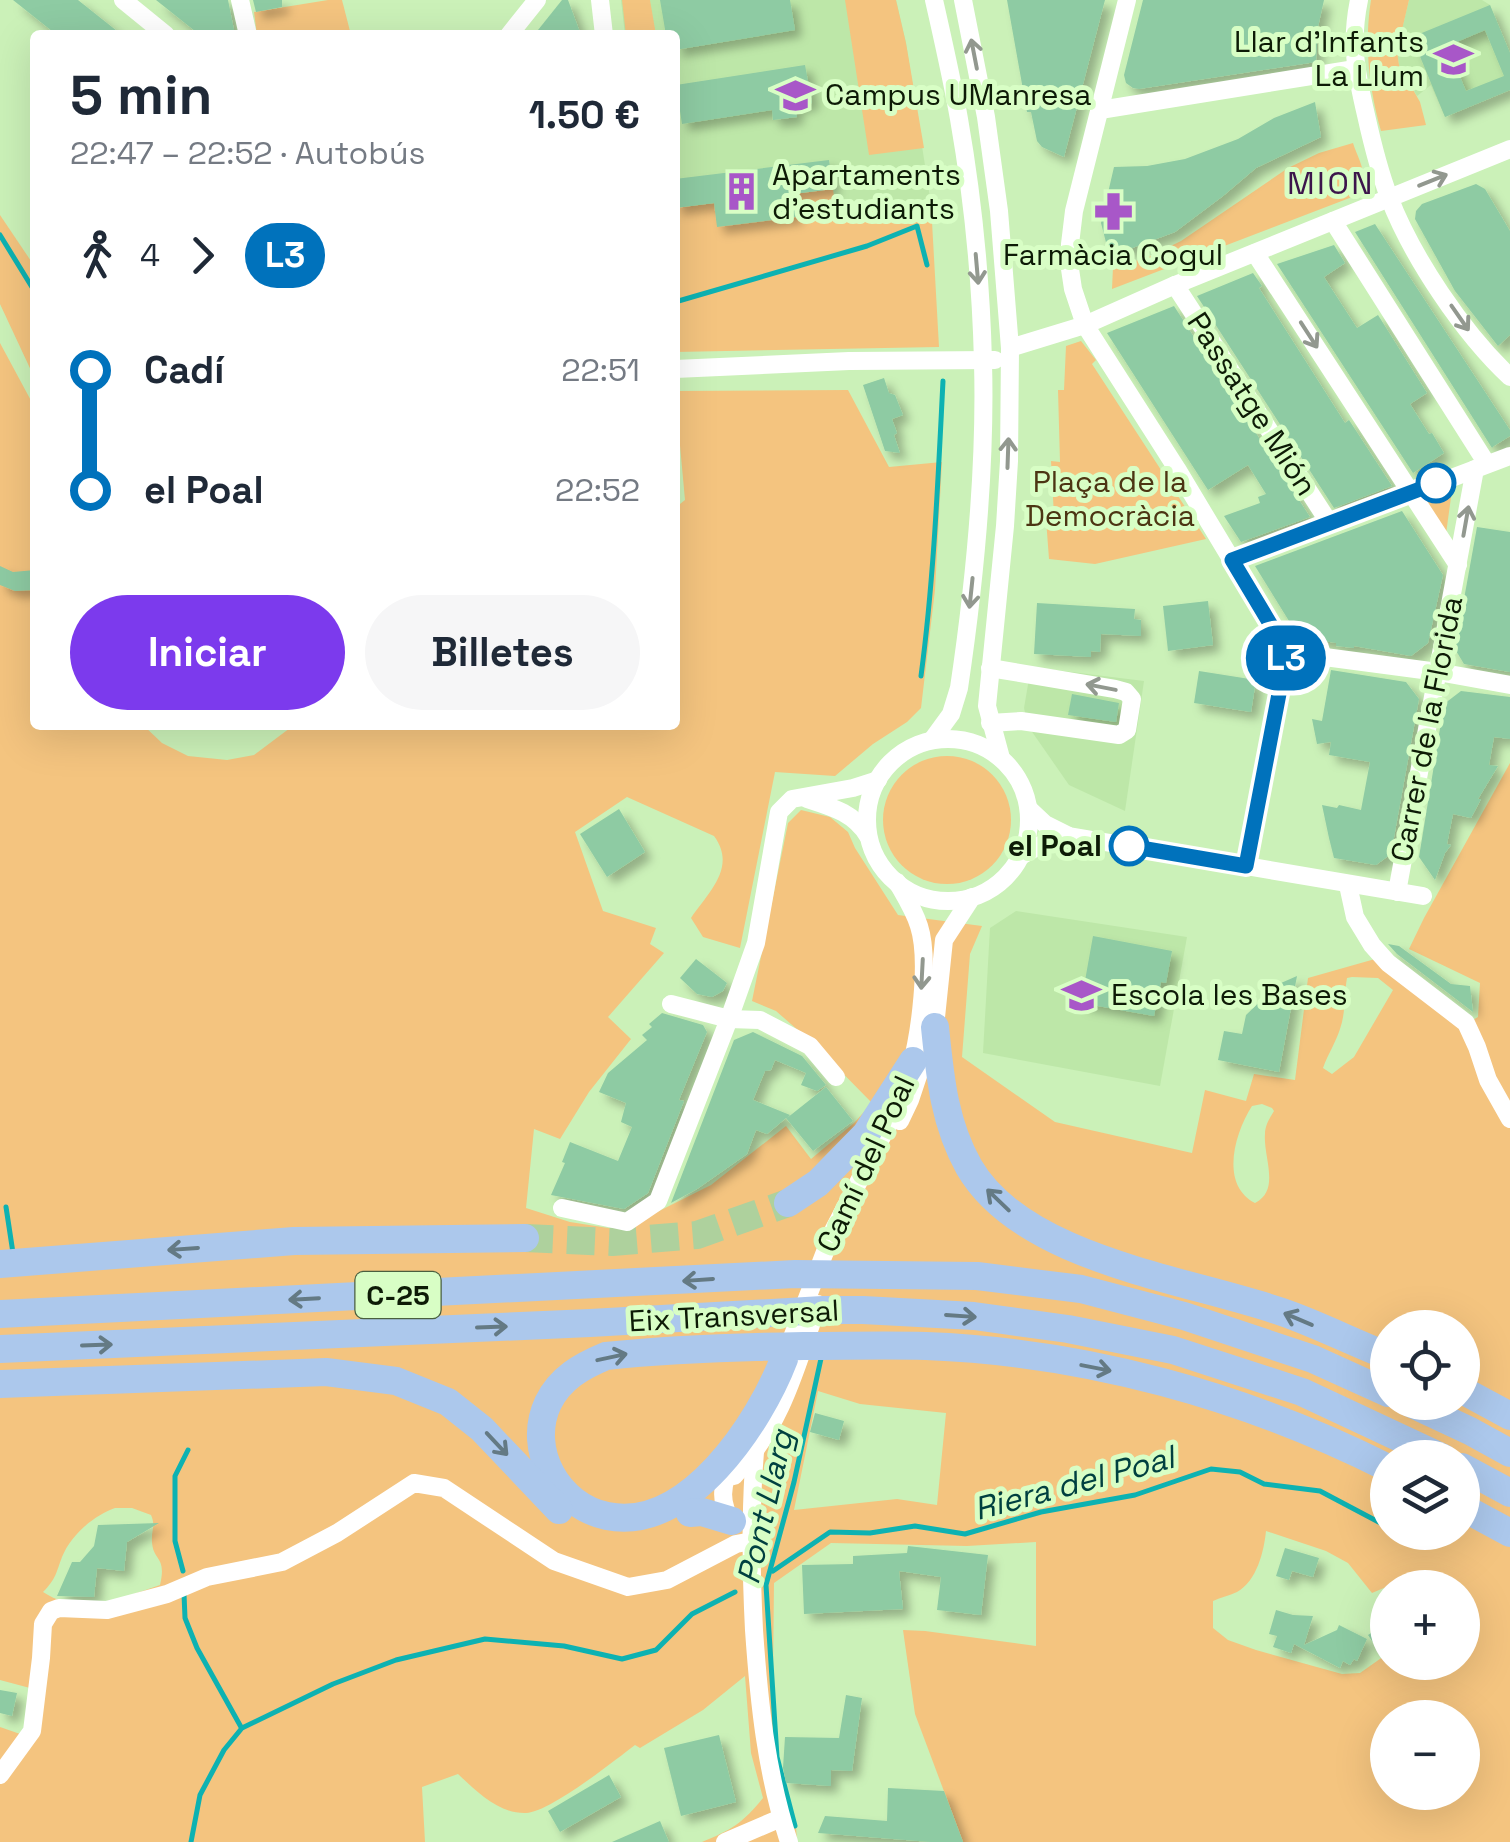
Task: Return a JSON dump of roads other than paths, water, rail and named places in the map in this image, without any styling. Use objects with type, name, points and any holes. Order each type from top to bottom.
[{"type":"highway","points":[[935,1027],[944,1102],[954,1137],[971,1171],[1020,1220],[1118,1264],[1282,1312],[1370,1349]]},
{"type":"highway","points":[[788,1203],[818,1183],[866,1134],[912,1061]]},
{"type":"highway","points":[[0,1264],[294,1241],[526,1238]]},
{"type":"highway","name":"Eix Transversal","points":[[0,1314],[796,1274],[977,1276],[1081,1290],[1184,1316],[1314,1359],[1370,1385]]},
{"type":"highway","name":"Eix Transversal","points":[[0,1349],[784,1312],[863,1310],[974,1316],[1174,1350],[1302,1392],[1405,1440]]},
{"type":"highway","points":[[778,1353],[770,1391],[744,1434],[706,1478],[670,1504],[637,1517],[604,1516],[576,1502],[556,1484],[541,1440],[548,1404],[558,1388],[585,1364],[636,1352],[778,1353],[860,1346],[1003,1352],[1106,1369],[1191,1390],[1272,1416],[1370,1459]]},
{"type":"highway","points":[[0,1384],[326,1372],[396,1381],[448,1402],[482,1429],[559,1510],[592,1528],[618,1534],[638,1534],[674,1522],[722,1488]]},
{"type":"highway","points":[[1480,1400],[1510,1416]]},
{"type":"highway","points":[[1446,1420],[1510,1453]]},
{"type":"highway","points":[[1480,1477],[1510,1493]]},
{"type":"highway","points":[[690,1513],[702,1512],[745,1532]]},
{"type":"highway","points":[[1480,1517],[1510,1533]]},
{"type":"street","points":[[123,0],[160,30]]},
{"type":"street","points":[[240,0],[247,30]]},
{"type":"street","points":[[513,30],[537,0]]},
{"type":"street","points":[[600,0],[603,30]]},
{"type":"street","points":[[932,740],[951,714],[964,655],[978,522],[983,360],[972,213],[960,120],[934,0]]},
{"type":"street","points":[[964,0],[996,192],[1010,354],[1004,526],[987,706],[1001,758]]},
{"type":"street","points":[[1127,0],[1074,211],[1070,244],[1072,289],[1085,325],[1287,652],[1246,866]]},
{"type":"street","points":[[1359,0],[1354,35],[1356,69],[1371,140],[1389,197],[1445,298],[1510,377]]},
{"type":"street","points":[[1100,110],[1356,69]]},
{"type":"street","points":[[680,369],[983,360],[1010,354],[1510,149]]},
{"type":"street","points":[[1332,221],[1481,467]]},
{"type":"street","name":"Carrer de la Florida","points":[[1256,253],[1458,565]]},
{"type":"street","name":"Passatge Mión","points":[[1174,285],[1330,524]]},
{"type":"street","points":[[1232,560],[1510,456]]},
{"type":"street","name":"Carrer de la Florida","points":[[1397,892],[1458,565],[1481,467]]},
{"type":"street","points":[[1287,652],[1510,686]]},
{"type":"street","points":[[990,668],[1114,689],[1132,698],[1126,730],[1119,735],[1021,722],[990,723]]},
{"type":"street","points":[[802,797],[852,817],[862,826],[882,866],[897,882],[920,896],[937,900],[972,897],[1001,882],[1021,856],[1029,828],[1029,810],[1018,778],[1001,758],[968,741],[932,740],[900,754],[878,780],[867,812],[869,838]]},
{"type":"street","points":[[562,1208],[627,1222],[658,1201],[756,943],[779,812],[792,799],[878,780]]},
{"type":"street","points":[[1029,810],[1045,824],[1069,836],[1423,896]]},
{"type":"street","points":[[1021,856],[1044,843],[1069,836]]},
{"type":"street","name":"Camí del Poal","points":[[745,1532],[723,1502],[722,1488],[728,1471],[772,1406],[783,1381],[778,1353],[833,1231],[896,1110],[912,1061],[918,1032],[922,942],[919,926],[897,882]]},
{"type":"street","points":[[1348,885],[1356,917],[1380,954],[1466,1023],[1488,1080],[1510,1119]]},
{"type":"street","name":"Camí del Poal","points":[[722,1488],[756,1452],[790,1389],[850,1215],[910,1100],[935,1027],[944,940],[972,897]]},
{"type":"street","points":[[671,1004],[730,1019],[760,1020],[810,1046],[836,1077]]},
{"type":"street","name":"Camí del Poal","points":[[756,1452],[745,1532],[759,1704],[766,1758],[789,1842]]},
{"type":"street","points":[[0,1776],[32,1730],[43,1624],[50,1612],[59,1608],[107,1610],[167,1594],[207,1577],[282,1562],[338,1533],[414,1483],[444,1488],[554,1561],[628,1587],[667,1580],[736,1544],[745,1532]]},
{"type":"street","points":[[725,1842],[781,1818]]},
{"type":"waterway","points":[[680,301],[867,246],[917,226],[927,265]]},
{"type":"waterway","points":[[0,235],[30,284]]},
{"type":"waterway","points":[[921,676],[943,381]]},
{"type":"waterway","points":[[6,1207],[13,1253]]},
{"type":"waterway","name":"Pont Llarg","points":[[795,1826],[777,1757],[766,1585],[822,1354]]},
{"type":"waterway","points":[[183,1571],[175,1541],[175,1476],[188,1450]]},
{"type":"waterway","name":"Riera del Poal","points":[[773,1571],[830,1532],[870,1533],[915,1526],[965,1534],[1041,1512],[1135,1495],[1211,1469],[1240,1472],[1264,1484],[1320,1491],[1370,1517]]},
{"type":"waterway","name":"Riera del Poal","points":[[191,1842],[200,1795],[224,1750],[242,1728],[333,1684],[396,1660],[485,1639],[564,1646],[622,1659],[656,1650],[692,1614],[735,1592]]},
{"type":"waterway","points":[[184,1594],[185,1618],[197,1648],[241,1727]]},
{"type":"tunnel","points":[[525,1238],[612,1242],[697,1235],[788,1203]]},
{"type":"place","name":"Llar d'Infants La Llum","points":[[1454,59]]},
{"type":"place","name":"Campus UManresa","points":[[795,95]]},
{"type":"place","name":"Apartaments d'estudiants","points":[[742,192]]},
{"type":"place","name":"Farmàcia Cogul","points":[[1113,211]]},
{"type":"place","name":"el Poal","points":[[1129,846]]},
{"type":"place","name":"Escola les Bases","points":[[1081,995]]},
{"type":"district","name":"MION","points":[[1331,183]]},
{"type":"park label","name":"Plaça de la Democràcia","points":[[1110,499]]}]
